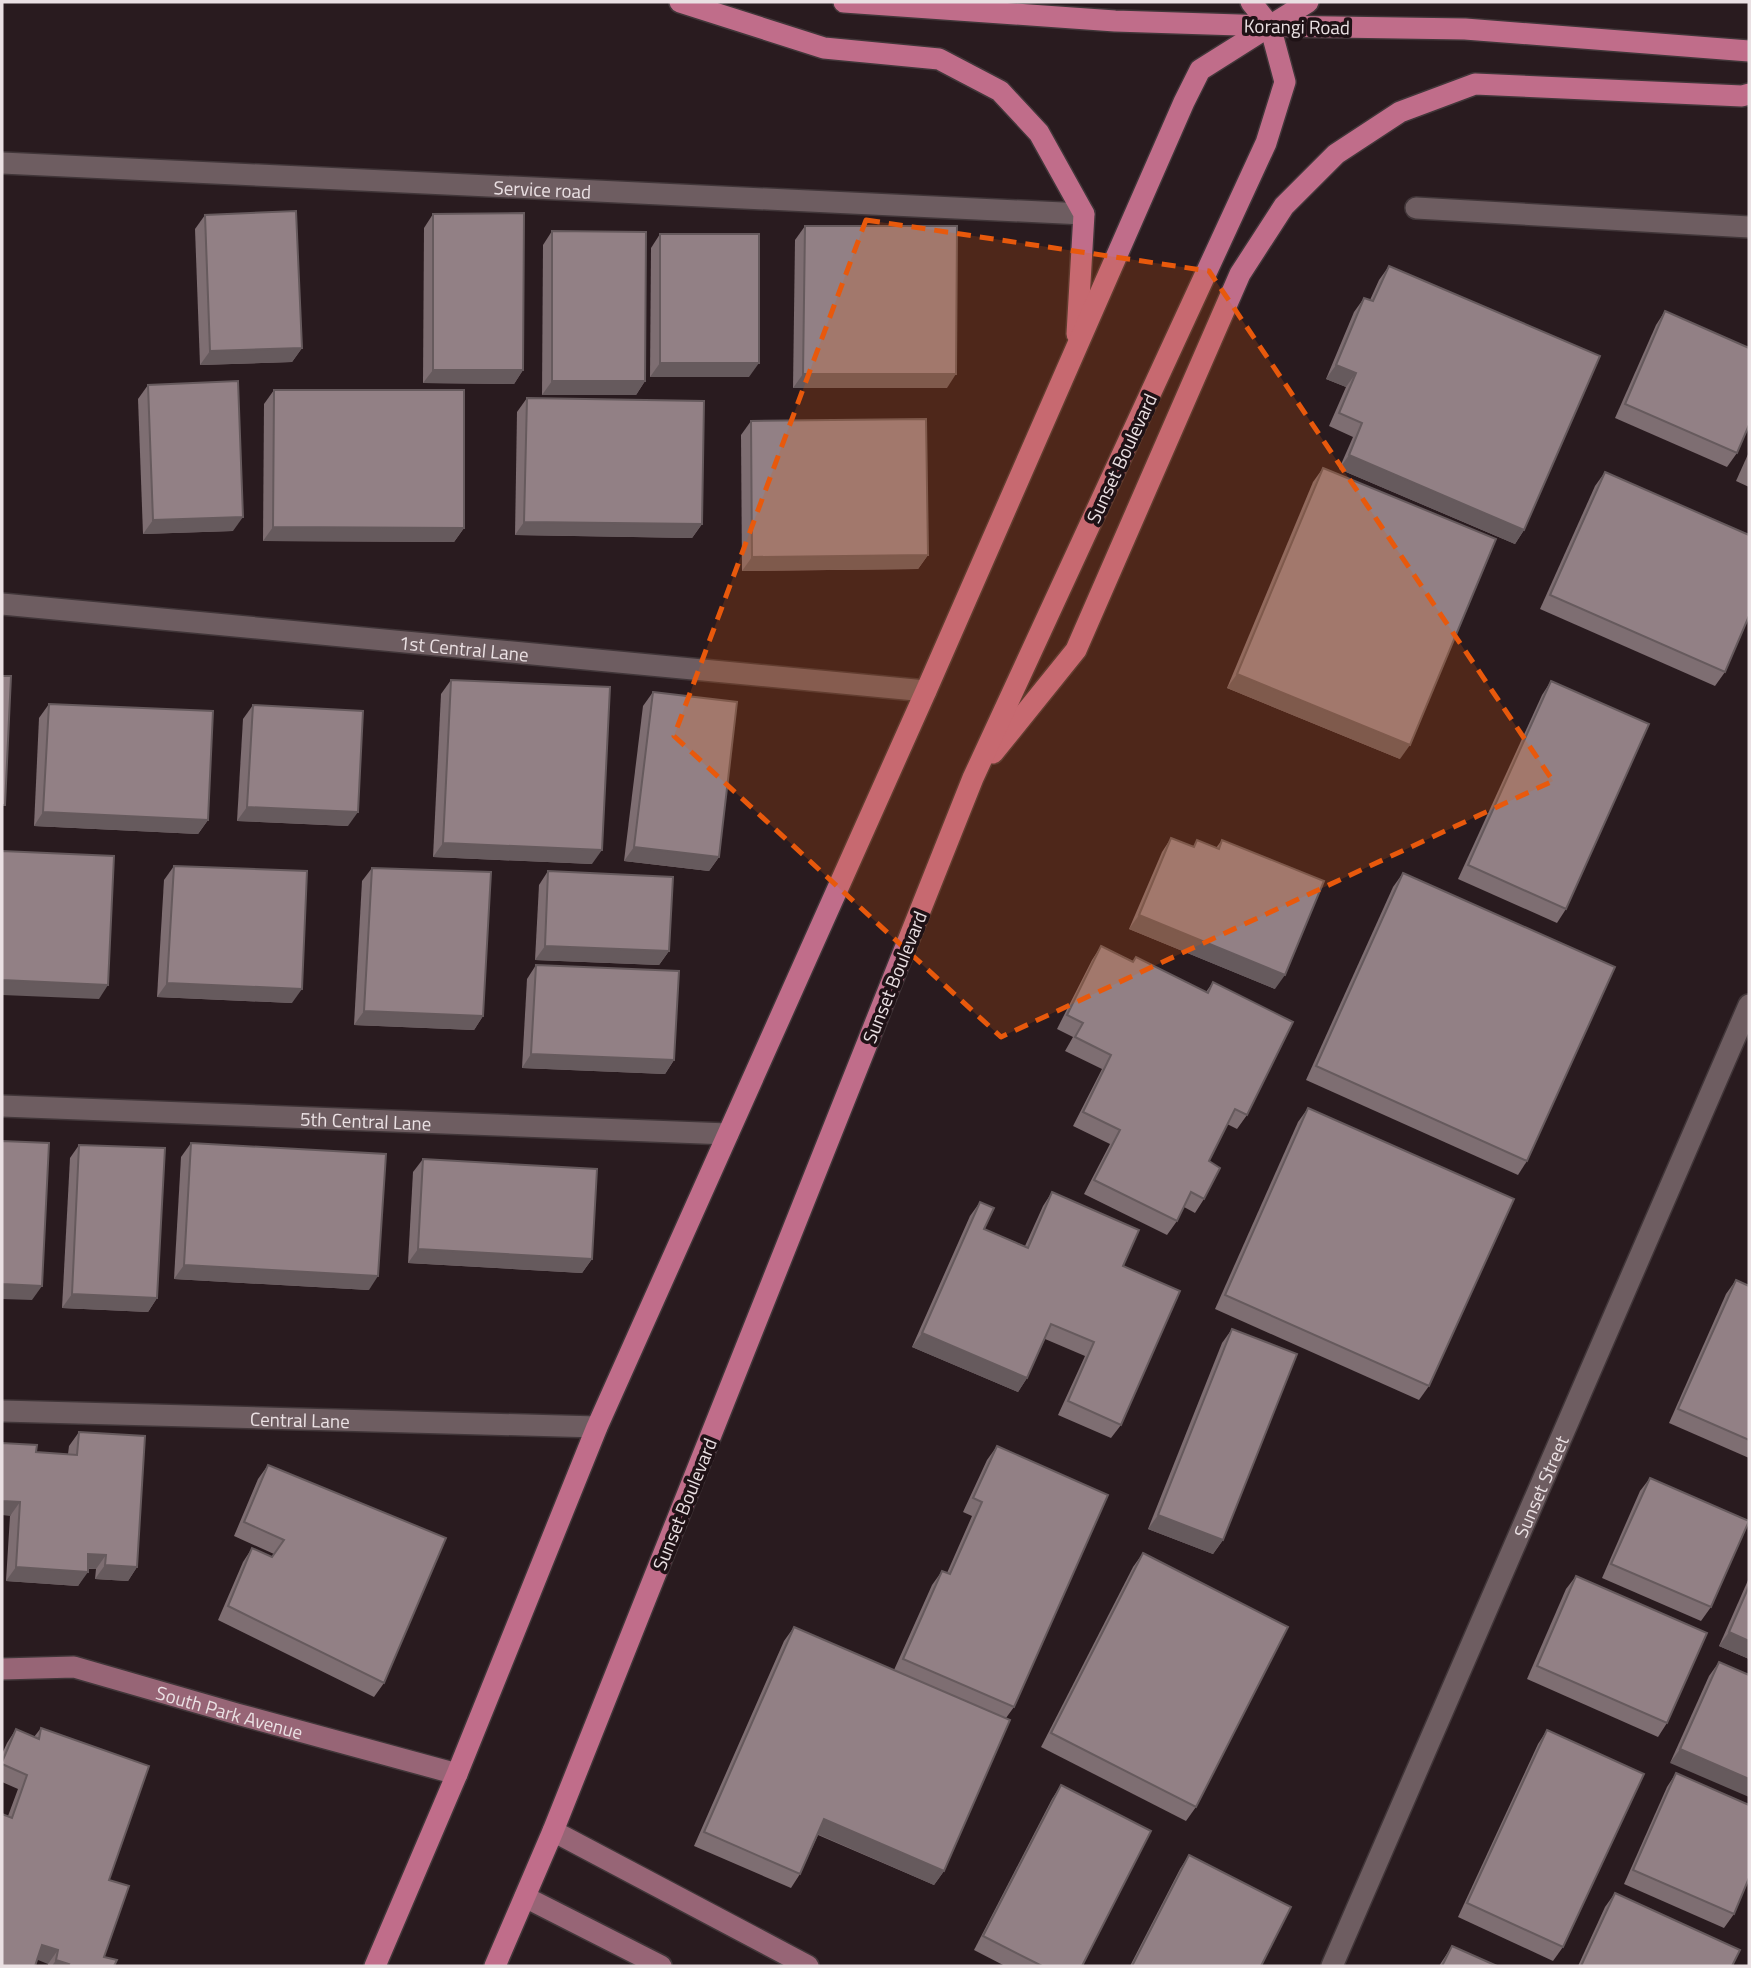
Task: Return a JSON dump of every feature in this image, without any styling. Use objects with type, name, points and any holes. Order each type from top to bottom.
[{"type":"main road","points":[[680,2],[824,48],[939,59],[1000,91],[1039,133],[1084,214],[1076,350]]},
{"type":"main road","name":"Korangi Road","points":[[844,2],[1115,21],[1465,29],[1749,51]]},
{"type":"main road","name":"Sunset Boulevard","points":[[495,1966],[553,1831],[973,778],[1266,143],[1286,82],[1270,26],[1251,2]]},
{"type":"main road","points":[[374,1966],[457,1774],[597,1427],[926,691],[1184,102],[1200,70],[1308,2]]},
{"type":"main road","points":[[973,778],[1076,650],[1240,274],[1284,206],[1336,154],[1401,112],[1475,84],[1742,96],[1749,94]]},
{"type":"street","name":"Service road","points":[[2,163],[1084,214]]},
{"type":"street","points":[[1416,208],[1749,227]]},
{"type":"street","name":"1st Central Lane","points":[[2,604],[926,691]]},
{"type":"street","name":"Sunset Street","points":[[1332,1966],[1749,1005]]},
{"type":"street","name":"5th Central Lane","points":[[2,1106],[728,1134]]},
{"type":"street","name":"Central Lane","points":[[2,1411],[597,1427]]},
{"type":"street","name":"South Park Avenue","points":[[2,1669],[74,1667],[457,1774]]},
{"type":"street","points":[[553,1831],[808,1966]]},
{"type":"street","points":[[525,1897],[661,1966]]},
{"type":"highlighted area","points":[[866,220],[1209,271],[1553,781],[1001,1037],[674,736]]},
{"type":"building","points":[[296,211],[302,348],[210,351],[205,215]]},
{"type":"building","points":[[524,213],[523,370],[433,370],[433,214]]},
{"type":"building","points":[[805,226],[957,226],[956,374],[803,374]]},
{"type":"building","points":[[552,231],[646,232],[645,381],[552,381]]},
{"type":"building","points":[[660,234],[759,234],[759,363],[660,363]]},
{"type":"building","points":[[1389,266],[1600,356],[1524,530],[1349,455],[1362,423],[1339,413],[1356,373],[1336,365],[1364,298],[1373,301]]},
{"type":"building","points":[[1665,311],[1749,348],[1749,425],[1737,453],[1625,404]]},
{"type":"building","points":[[238,381],[243,517],[153,520],[148,385]]},
{"type":"building","points":[[274,390],[464,390],[464,528],[273,527]]},
{"type":"building","points":[[527,398],[704,401],[702,524],[524,522]]},
{"type":"building","points":[[926,419],[928,555],[752,557],[751,421]]},
{"type":"building","points":[[1323,468],[1496,539],[1410,745],[1237,674]]},
{"type":"building","points":[[1605,472],[1749,535],[1749,616],[1725,672],[1550,595]]},
{"type":"building","points":[[2,676],[11,676],[5,805],[2,805]]},
{"type":"building","points":[[451,680],[610,687],[602,850],[443,843]]},
{"type":"building","points":[[1551,681],[1649,724],[1566,909],[1468,865]]},
{"type":"building","points":[[653,692],[737,702],[719,857],[634,847]]},
{"type":"building","points":[[49,704],[213,711],[208,820],[43,812]]},
{"type":"building","points":[[253,705],[363,711],[358,812],[247,807]]},
{"type":"building","points":[[1171,838],[1194,847],[1197,840],[1219,849],[1222,840],[1324,881],[1285,975],[1139,915]]},
{"type":"building","points":[[2,851],[114,856],[108,985],[2,980]]},
{"type":"building","points":[[174,866],[307,871],[302,989],[167,983]]},
{"type":"building","points":[[372,868],[491,872],[483,1016],[364,1011]]},
{"type":"building","points":[[548,871],[673,877],[669,951],[545,946]]},
{"type":"building","points":[[1403,873],[1615,967],[1527,1161],[1316,1066]]},
{"type":"building","points":[[1101,946],[1133,962],[1136,957],[1208,993],[1213,982],[1293,1022],[1247,1115],[1235,1109],[1209,1161],[1220,1168],[1204,1199],[1191,1192],[1177,1221],[1094,1180],[1120,1130],[1083,1112],[1111,1055],[1075,1037],[1083,1023],[1067,1015]]},
{"type":"building","points":[[536,965],[679,971],[674,1060],[531,1054]]},
{"type":"building","points":[[1308,1108],[1514,1199],[1429,1386],[1225,1295]]},
{"type":"building","points":[[2,1141],[49,1143],[42,1286],[2,1284]]},
{"type":"building","points":[[191,1143],[386,1154],[378,1276],[184,1265]]},
{"type":"building","points":[[79,1145],[165,1148],[157,1298],[72,1294]]},
{"type":"building","points":[[423,1159],[597,1169],[592,1259],[418,1249]]},
{"type":"building","points":[[1052,1192],[1139,1230],[1123,1266],[1180,1291],[1121,1425],[1068,1401],[1094,1342],[1051,1324],[1027,1378],[922,1333],[980,1202],[994,1208],[984,1229],[1028,1248]]},
{"type":"building","points":[[1736,1280],[1749,1286],[1749,1440],[1678,1409]]},
{"type":"building","points":[[1232,1329],[1297,1354],[1223,1540],[1158,1515]]},
{"type":"building","points":[[79,1432],[145,1436],[137,1567],[105,1565],[106,1555],[88,1554],[88,1572],[16,1567],[20,1502],[2,1501],[2,1443],[37,1445],[36,1452],[77,1455]]},
{"type":"building","points":[[997,1446],[1108,1495],[1014,1707],[903,1659],[942,1571],[950,1574],[982,1502],[973,1498]]},
{"type":"building","points":[[268,1465],[446,1538],[384,1683],[228,1606],[252,1548],[272,1557],[284,1540],[244,1522]]},
{"type":"building","points":[[1650,1478],[1749,1521],[1711,1607],[1611,1564]]},
{"type":"building","points":[[1143,1553],[1288,1627],[1196,1807],[1051,1733]]},
{"type":"building","points":[[1576,1576],[1707,1633],[1667,1723],[1537,1666]]},
{"type":"building","points":[[1749,1586],[1749,1641],[1729,1632]]},
{"type":"building","points":[[794,1627],[1010,1720],[944,1871],[824,1819],[800,1874],[704,1832]]},
{"type":"building","points":[[1719,1662],[1749,1675],[1749,1779],[1680,1749]]},
{"type":"building","points":[[41,1728],[149,1766],[109,1880],[129,1886],[104,1957],[117,1960],[114,1966],[68,1966],[69,1964],[56,1960],[58,1950],[42,1945],[35,1966],[2,1966],[2,1814],[12,1818],[27,1775],[2,1762],[16,1729],[39,1739]]},
{"type":"building","points":[[1547,1730],[1644,1774],[1563,1947],[1467,1903]]},
{"type":"building","points":[[1676,1773],[1749,1805],[1749,1878],[1734,1914],[1633,1870]]},
{"type":"building","points":[[1061,1785],[1151,1831],[1082,1966],[1042,1966],[983,1936]]},
{"type":"building","points":[[1189,1855],[1291,1907],[1261,1966],[1132,1966]]},
{"type":"building","points":[[1615,1893],[1740,1950],[1732,1966],[1581,1966]]},
{"type":"building","points":[[1452,1946],[1497,1966],[1442,1966]]}]
